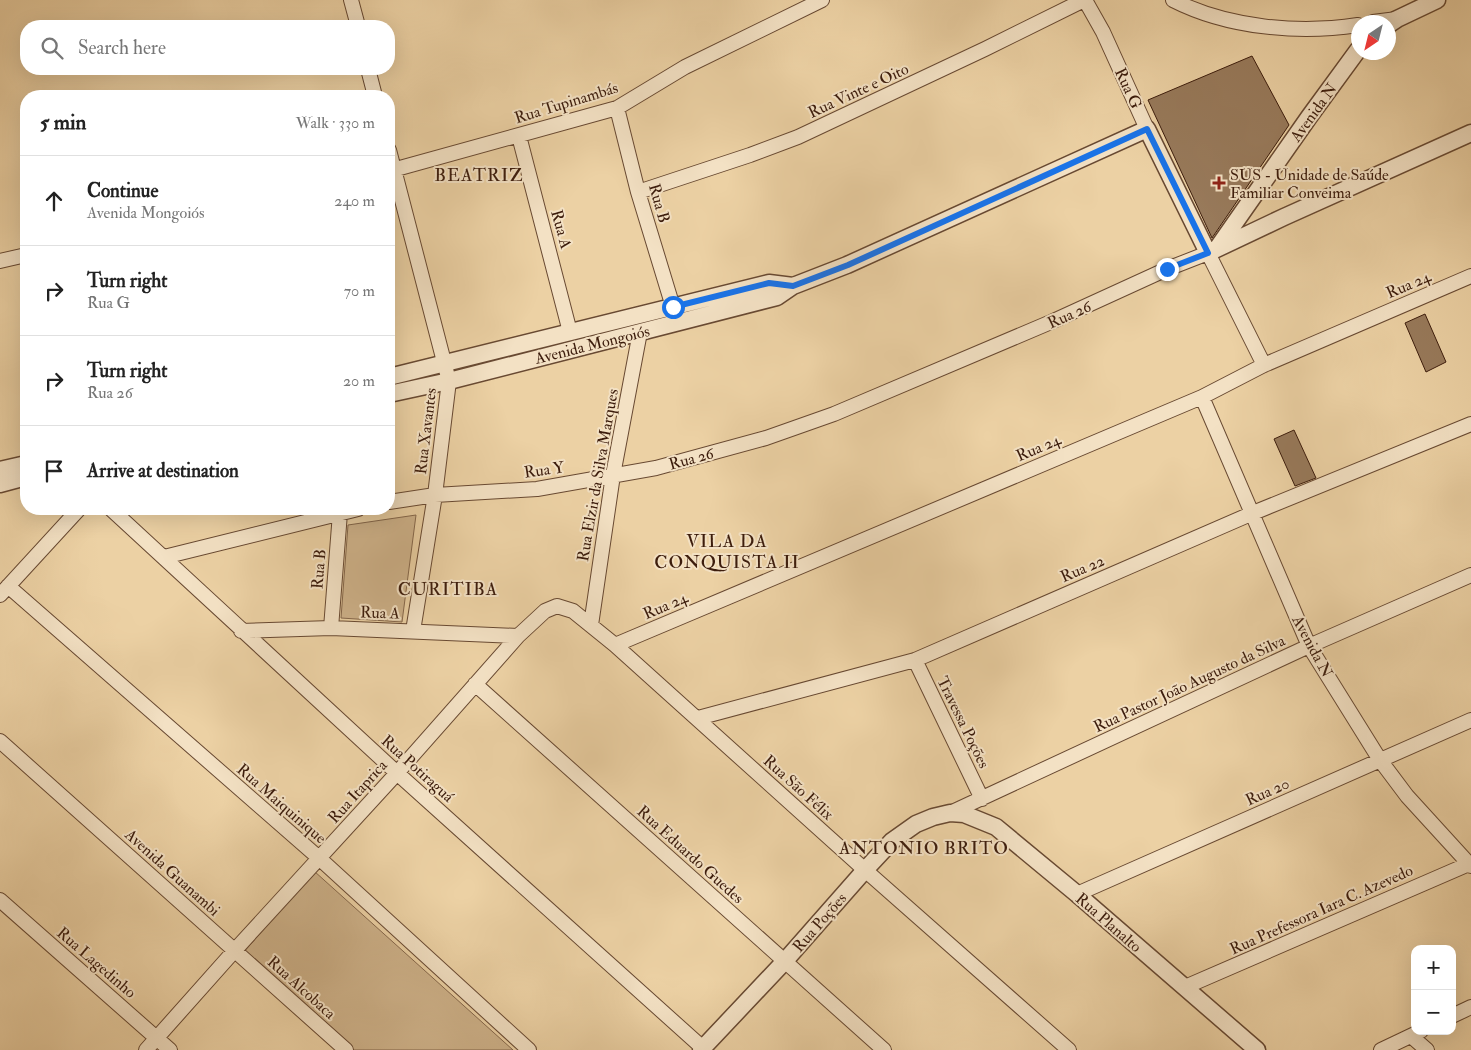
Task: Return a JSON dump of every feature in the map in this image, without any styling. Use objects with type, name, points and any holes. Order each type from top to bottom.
[{"type":"street","points":[[351,0],[356,20]]},
{"type":"street","name":"Rua Tupinambás","points":[[395,169],[617,108],[685,67],[822,0]]},
{"type":"street","name":"Rua G","points":[[1084,0],[1103,32],[1147,129],[1213,251],[1264,365]]},
{"type":"street","name":"Rua Vinte e Oito","points":[[638,192],[798,137],[985,50],[1084,0]]},
{"type":"street","points":[[1173,0],[1182,5],[1216,16],[1257,26],[1299,29],[1351,26]]},
{"type":"street","points":[[1396,21],[1438,0]]},
{"type":"street","name":"Avenida N","points":[[1213,251],[1351,60]]},
{"type":"street","points":[[370,75],[373,90]]},
{"type":"street","name":"Rua B","points":[[617,108],[638,192],[673,307]]},
{"type":"street","name":"Avenida Mongoiós","points":[[395,393],[448,381],[777,297],[793,286],[848,265],[1147,129]]},
{"type":"street","name":"Rua 26","points":[[656,468],[766,438],[834,414],[1051,322],[1167,269],[1213,251],[1471,133]]},
{"type":"street","name":"Rua A","points":[[519,136],[570,332]]},
{"type":"street","name":"Rua Xavantes","points":[[395,184],[445,364],[448,381],[435,496],[413,631]]},
{"type":"street","points":[[0,261],[20,256]]},
{"type":"street","name":"Rua 24","points":[[615,645],[1202,397],[1264,365],[1471,276]]},
{"type":"street","name":"Avenida Mongoiós","points":[[395,376],[769,283],[793,286]]},
{"type":"street","name":"Rua Elzir da Silva Marques","points":[[591,625],[613,476],[640,332]]},
{"type":"street","name":"Avenida N","points":[[1202,397],[1310,646],[1380,760],[1408,796],[1470,864]]},
{"type":"street","name":"Rua 22","points":[[698,718],[915,660],[1253,513],[1471,424]]},
{"type":"street","points":[[0,470],[20,465]]},
{"type":"street","name":"Rua Y","points":[[395,501],[435,496],[537,490],[656,468]]},
{"type":"street","points":[[0,484],[20,479]]},
{"type":"street","points":[[4,591],[74,515]]},
{"type":"street","name":"Rua Potiraguá","points":[[117,515],[164,557],[241,631],[703,1049]]},
{"type":"street","points":[[164,557],[328,515]]},
{"type":"street","name":"Rua B","points":[[330,628],[340,515]]},
{"type":"street","name":"Rua Pastor João Augusto da Silva","points":[[950,813],[1310,646],[1471,575]]},
{"type":"street","name":"Rua Maiquinique","points":[[4,591],[319,858],[529,1050]]},
{"type":"street","name":"Rua Itaprica","points":[[235,950],[397,773],[518,636],[551,607],[565,607],[573,611]]},
{"type":"street","name":"Rua São Félix","points":[[573,611],[698,718],[864,870],[1068,1050]]},
{"type":"street","name":"Rua A","points":[[241,631],[330,628],[518,636]]},
{"type":"street","name":"Travessa Poções","points":[[915,660],[982,799]]},
{"type":"street","name":"Rua Eduardo Guedes","points":[[475,684],[884,1050]]},
{"type":"street","name":"Rua 20","points":[[1077,894],[1471,720]]},
{"type":"street","name":"Avenida Guanambi","points":[[0,741],[235,950]]},
{"type":"street","name":"Rua Poções","points":[[703,1049],[892,841],[916,824],[950,813]]},
{"type":"street","name":"Rua Planalto","points":[[950,813],[964,814],[996,827],[1077,894],[1256,1050]]},
{"type":"street","name":"Rua Prefessora Iara C. Azevedo","points":[[1185,988],[1470,864]]},
{"type":"street","name":"Rua Lagedinho","points":[[0,900],[170,1050]]},
{"type":"street","points":[[146,1050],[235,950]]},
{"type":"street","name":"Rua Alcobaca","points":[[235,950],[346,1050]]},
{"type":"street","points":[[1456,1014],[1471,1007]]},
{"type":"street","points":[[1381,1050],[1414,1035]]},
{"type":"street","points":[[1417,1035],[1426,1050]]},
{"type":"shaded area","points":[[416,515],[402,622],[341,618],[348,525]]},
{"type":"shaded area","points":[[314,871],[513,1050],[351,1050],[243,953]]},
{"type":"building","name":"SUS - Unidade de Saúde Familiar Conveima","points":[[1252,56],[1289,125],[1212,238],[1148,100]]},
{"type":"building","points":[[1425,314],[1446,362],[1426,372],[1405,323]]},
{"type":"building","points":[[1294,430],[1316,478],[1295,486],[1274,439]]},
{"type":"place","name":"SUS - Unidade de Saúde Familiar Conveima","points":[[1219,183]]},
{"type":"district","name":"BEATRIZ","points":[[479,175]]},
{"type":"district","name":"VILA DA CONQUISTA II","points":[[727,551]]},
{"type":"district","name":"CURITIBA","points":[[448,589]]},
{"type":"district","name":"ANTONIO BRITO","points":[[924,848]]},
{"type":"route","points":[[673,307],[769,283],[793,286],[848,265],[1147,129],[1208,253],[1167,269]]}]
